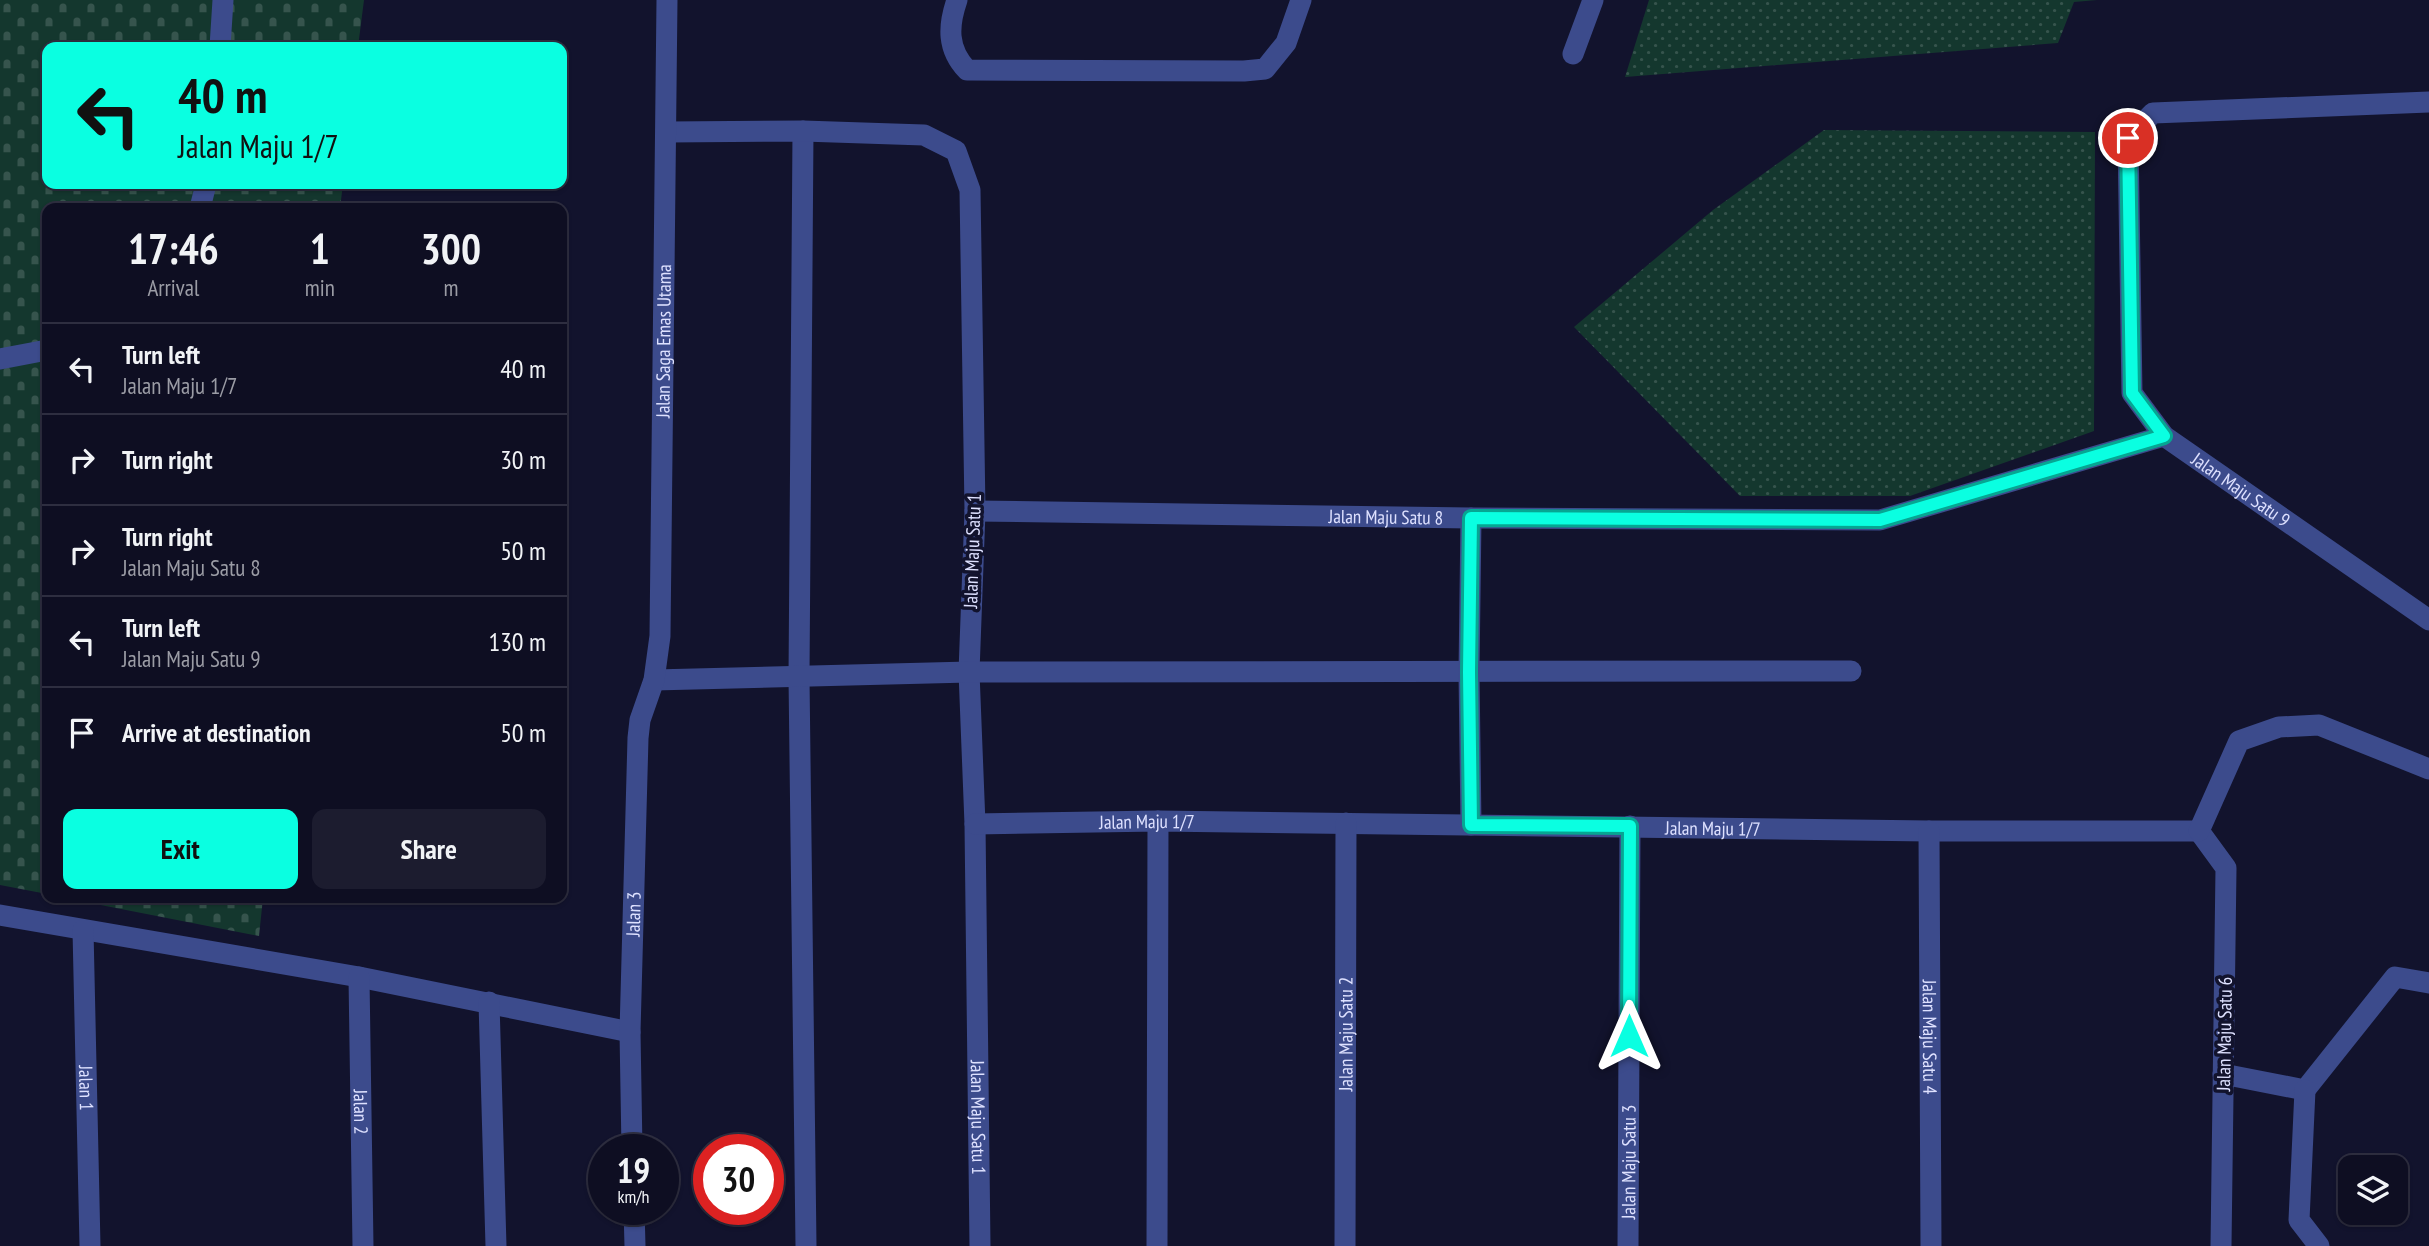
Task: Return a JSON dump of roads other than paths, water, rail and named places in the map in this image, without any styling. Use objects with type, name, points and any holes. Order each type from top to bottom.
[{"type":"street","points":[[220,42],[223,0]]},
{"type":"street","name":"Jalan Saga Emas Utama","points":[[654,680],[660,636],[667,0]]},
{"type":"street","points":[[957,0],[950,20],[951,45],[957,60],[967,70],[1244,71],[1265,69],[1286,43],[1301,0]]},
{"type":"street","points":[[1573,54],[1593,0]]},
{"type":"street","name":"Jalan Maju Satu 9","points":[[2429,102],[2153,113],[2128,138],[2132,393],[2164,436],[2429,620]]},
{"type":"street","points":[[803,131],[799,677],[806,1246]]},
{"type":"street","name":"Jalan Maju Satu 1","points":[[667,132],[803,131],[924,135],[956,151],[970,190],[975,511],[969,672],[975,824],[980,1246]]},
{"type":"street","points":[[0,359],[42,351]]},
{"type":"street","name":"Jalan Maju Satu 8","points":[[975,511],[1880,520],[2164,436]]},
{"type":"street","points":[[1471,518],[1471,825]]},
{"type":"street","points":[[654,680],[969,672],[1851,671]]},
{"type":"street","name":"Jalan 3","points":[[632,1134],[630,1032],[638,737],[640,720],[654,680]]},
{"type":"street","points":[[2199,831],[2239,741],[2279,727],[2319,725],[2429,769]]},
{"type":"street","points":[[1157,1246],[1158,821]]},
{"type":"street","name":"Jalan Maju 1/7","points":[[975,824],[1158,821],[1929,831],[2199,831]]},
{"type":"street","name":"Jalan Maju Satu 2","points":[[1345,1246],[1346,823]]},
{"type":"street","name":"Jalan Maju Satu 3","points":[[1628,1246],[1630,826]]},
{"type":"street","name":"Jalan Maju Satu 4","points":[[1929,831],[1931,1246]]},
{"type":"street","name":"Jalan Maju Satu 6","points":[[2199,831],[2226,868],[2221,1246]]},
{"type":"street","points":[[0,915],[359,977],[630,1032]]},
{"type":"street","name":"Jalan 1","points":[[83,930],[90,1246]]},
{"type":"street","name":"Jalan 2","points":[[359,977],[363,1246]]},
{"type":"street","points":[[2319,1246],[2299,1220],[2305,1090],[2395,977],[2429,983]]},
{"type":"street","points":[[489,1002],[496,1246]]},
{"type":"street","points":[[2223,1074],[2305,1090]]},
{"type":"street","points":[[634,1225],[635,1246]]}]
